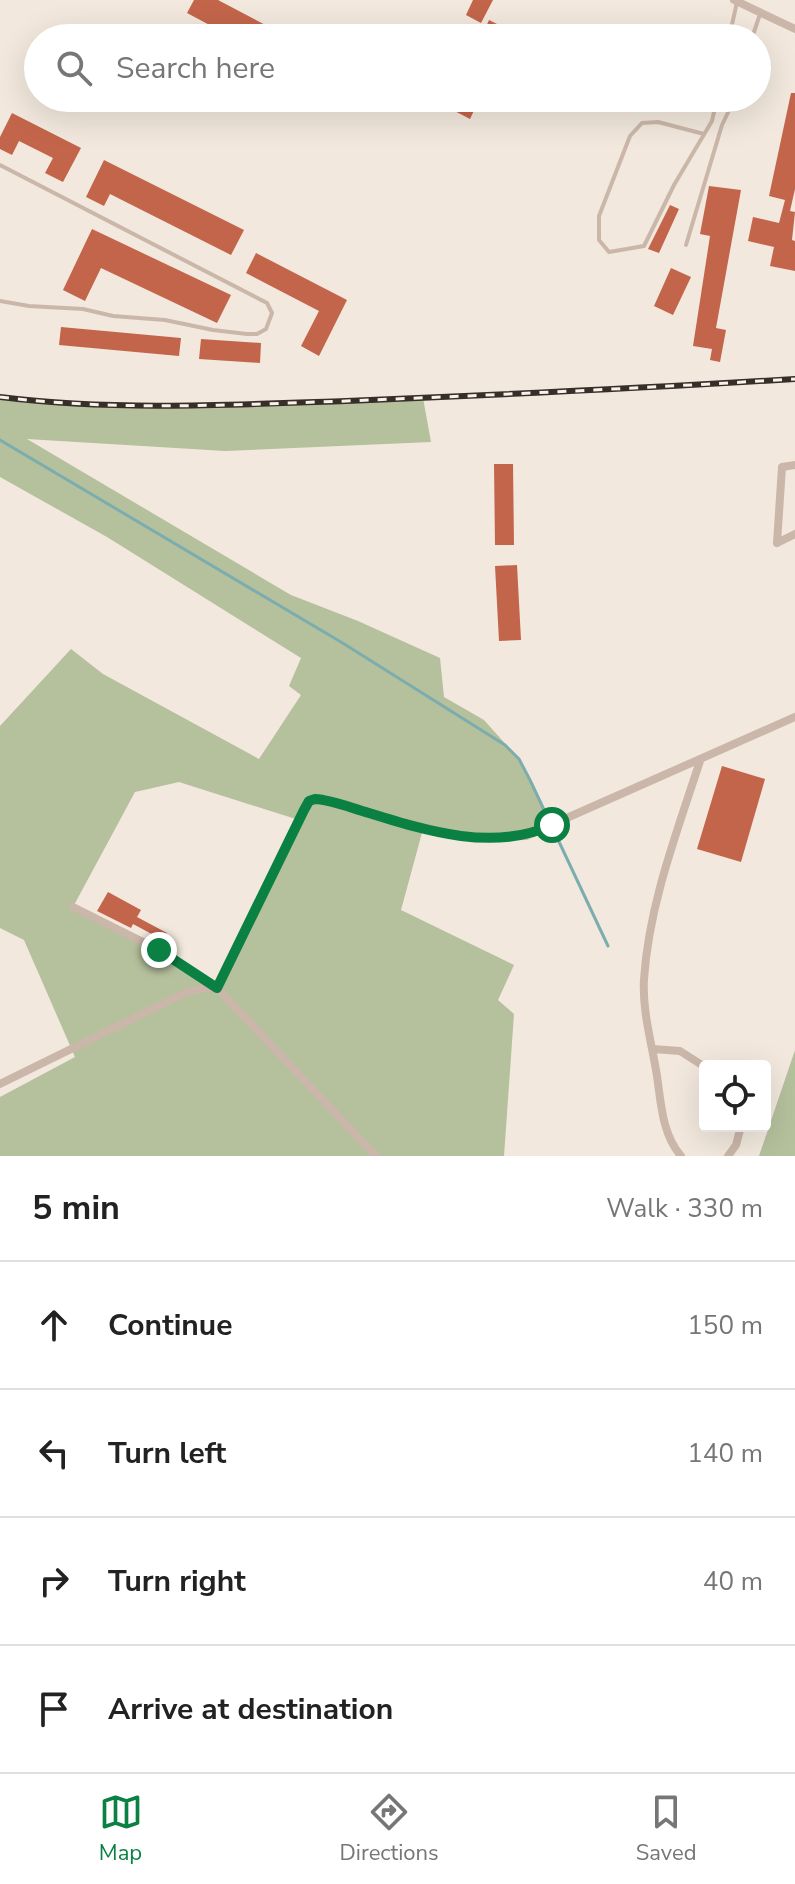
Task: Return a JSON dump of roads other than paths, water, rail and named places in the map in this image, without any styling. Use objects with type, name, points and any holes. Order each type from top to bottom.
[{"type":"street","points":[[735,1],[795,29]]},
{"type":"street","points":[[795,465],[782,467],[777,543],[795,534]]},
{"type":"street","points":[[217,988],[309,801],[322,799],[443,833],[511,838],[541,830],[795,717]]},
{"type":"street","points":[[681,1156],[670,1139],[664,1121],[646,1017],[644,981],[649,937],[663,875],[700,761]]},
{"type":"street","points":[[73,907],[159,950],[217,988],[376,1156]]},
{"type":"street","points":[[0,1084],[185,993],[217,988]]},
{"type":"street","points":[[653,1049],[680,1051],[699,1063]]},
{"type":"street","points":[[728,1156],[736,1145],[739,1132]]},
{"type":"lane","points":[[731,24],[735,1]]},
{"type":"lane","points":[[757,24],[760,14]]},
{"type":"lane","points":[[704,134],[658,122],[642,123],[630,136],[599,216],[599,240],[609,252],[644,246],[674,185],[712,121],[714,112]]},
{"type":"lane","points":[[686,245],[728,112]]},
{"type":"lane","points":[[0,165],[267,303],[272,313],[266,329],[257,334],[247,334],[83,309],[0,301]]},
{"type":"waterway","points":[[0,440],[341,642],[505,745],[519,759],[530,780],[608,946]]},
{"type":"railway","points":[[0,397],[86,404],[216,405],[795,379]]}]
